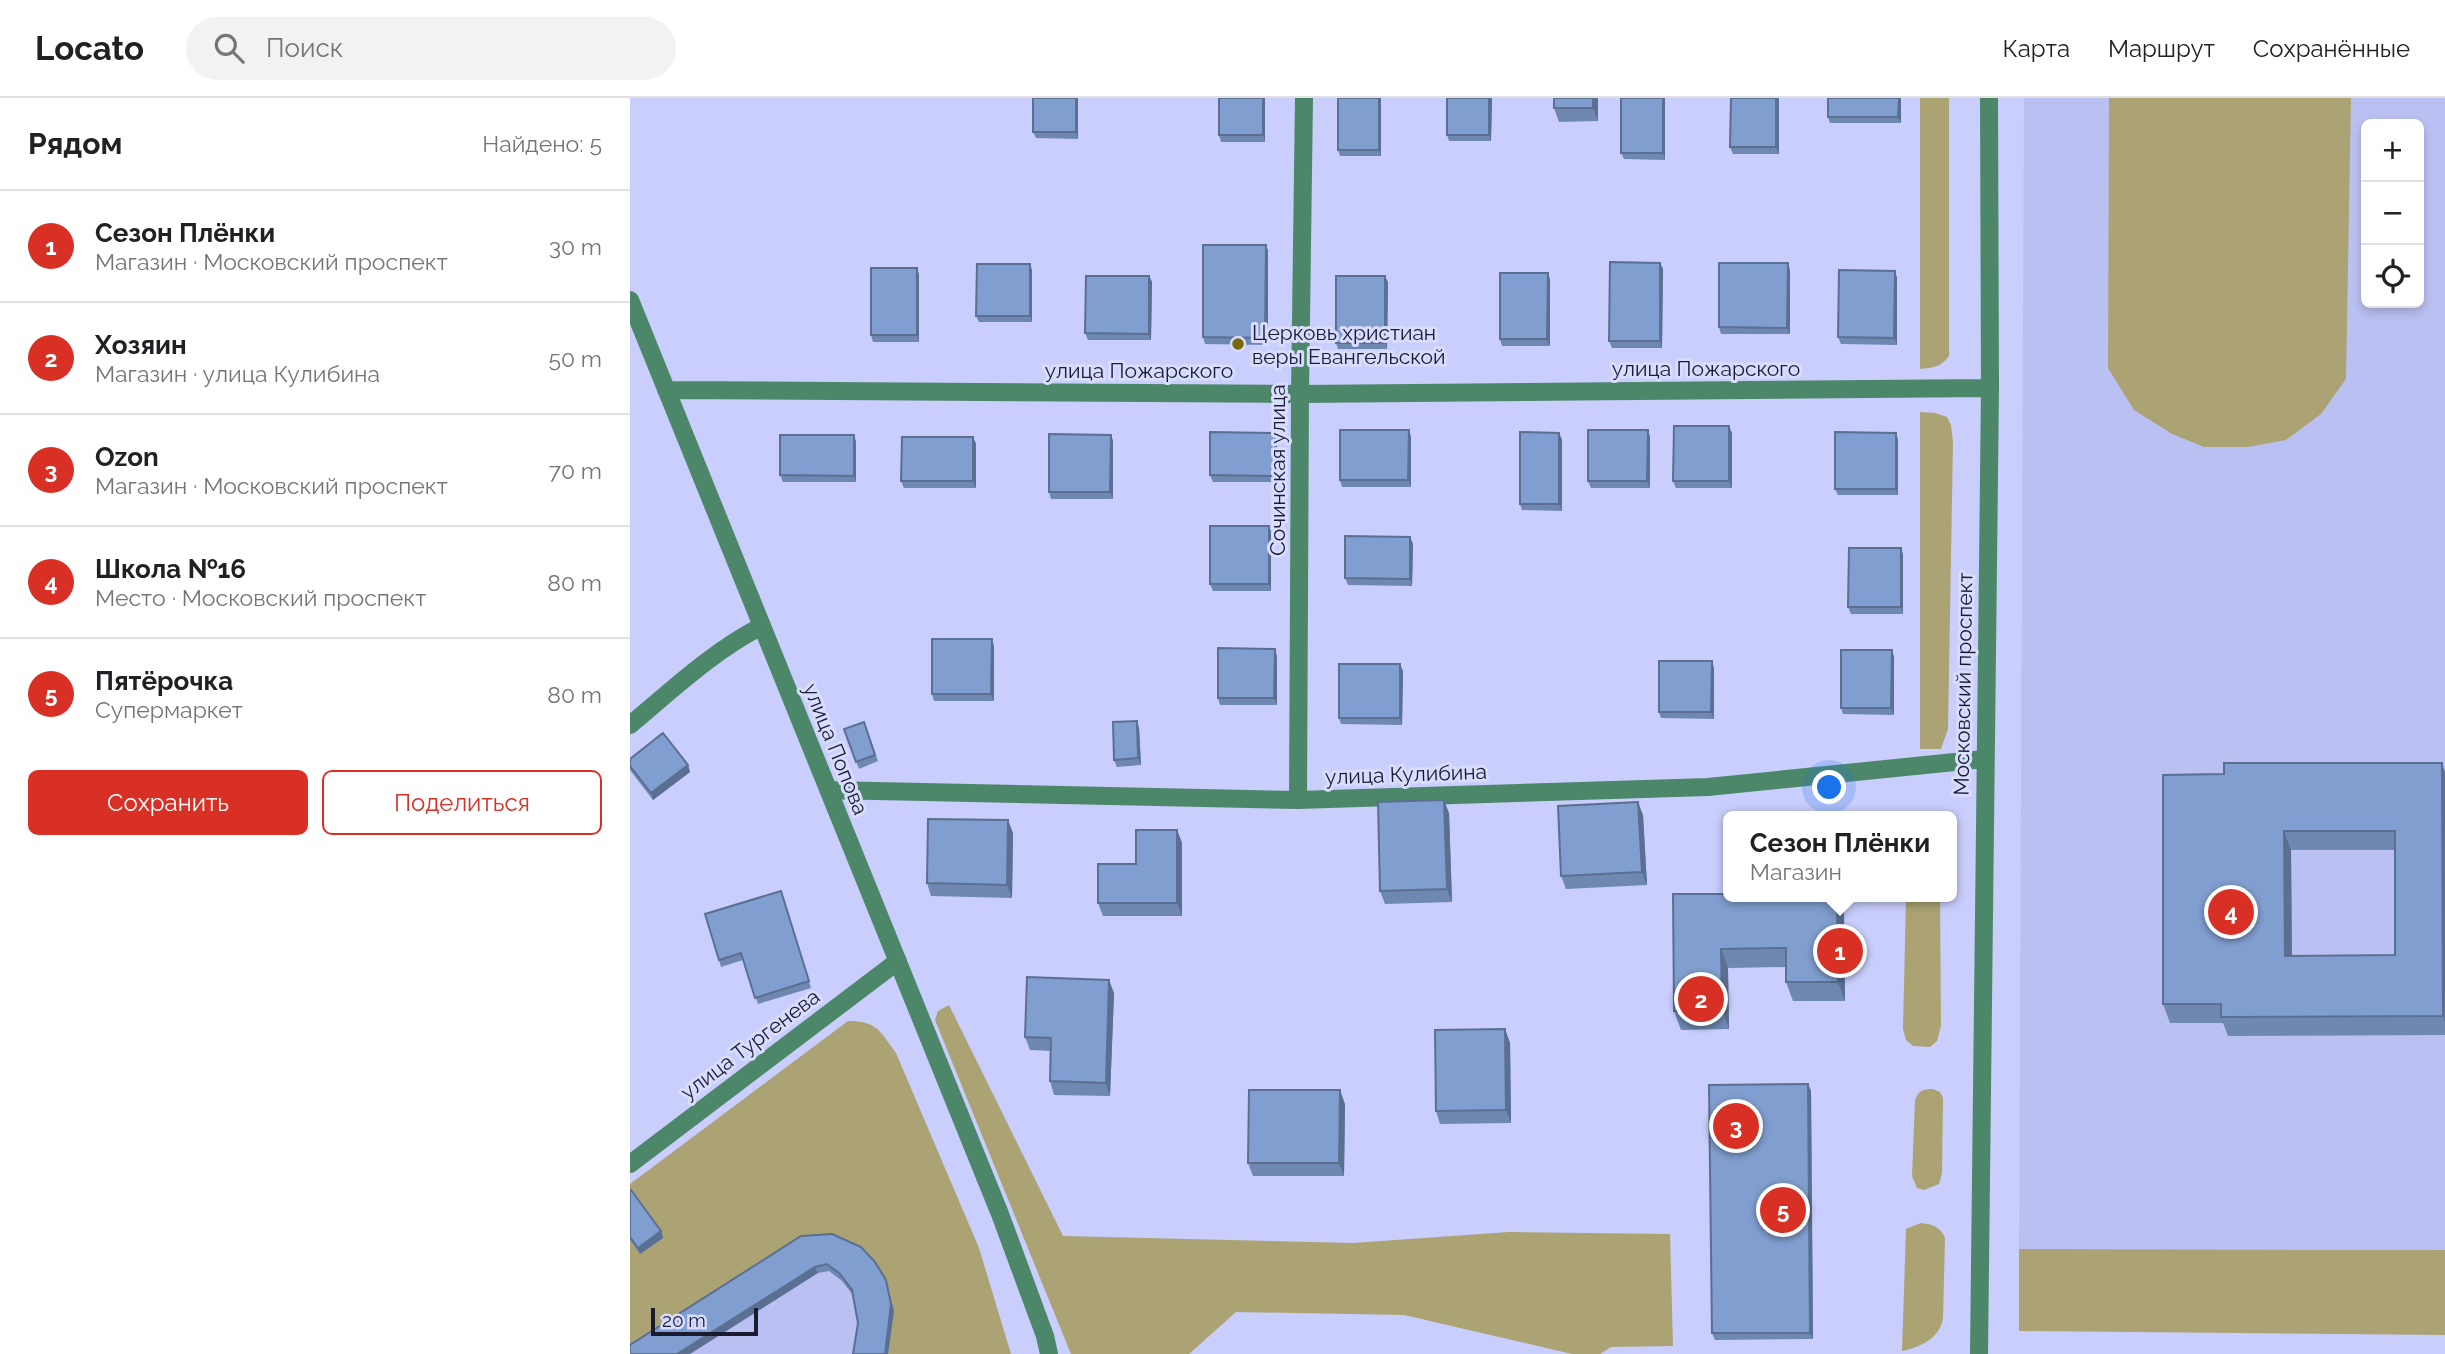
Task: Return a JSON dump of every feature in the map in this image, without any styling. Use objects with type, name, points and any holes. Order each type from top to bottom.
[{"type":"street","name":"Сочинская улица","points":[[1298,800],[1304,98]]},
{"type":"street","name":"Московский проспект","points":[[1979,1354],[1990,388],[1989,98]]},
{"type":"street","name":"улица Попова","points":[[630,300],[1000,1214],[1045,1336],[1049,1354]]},
{"type":"street","name":"улица Пожарского","points":[[666,390],[1300,394],[1990,388]]},
{"type":"street","points":[[630,725],[713,656],[762,626]]},
{"type":"street","name":"улица Кулибина","points":[[828,790],[1298,800],[1708,787],[1984,759]]},
{"type":"street","name":"улица Тургенева","points":[[630,1164],[898,961]]},
{"type":"shaded area","points":[[1920,98],[1949,98],[1949,356],[1943,363],[1920,369]]},
{"type":"shaded area","points":[[2024,98],[2445,98],[2445,1250],[2019,1249]]},
{"type":"shaded area","points":[[2109,98],[2351,98],[2346,379],[2321,414],[2286,440],[2248,447],[2204,447],[2172,434],[2134,410],[2108,368]]},
{"type":"shaded area","points":[[1920,412],[1947,417],[1953,442],[1948,729],[1941,749],[1920,749]]},
{"type":"shaded area","points":[[1906,902],[1940,902],[1941,1026],[1937,1041],[1930,1047],[1913,1046],[1906,1040],[1903,1029]]},
{"type":"shaded area","points":[[949,1005],[1063,1236],[1353,1243],[1509,1232],[1670,1234],[1673,1346],[1611,1347],[1600,1354],[1572,1354],[1404,1315],[1236,1312],[1189,1354],[1071,1354],[935,1020],[938,1011]]},
{"type":"shaded area","points":[[848,1021],[872,1025],[896,1053],[979,1248],[1011,1354],[888,1354],[894,1311],[888,1287],[863,1254],[630,1353],[630,1184]]},
{"type":"shaded area","points":[[1933,1089],[1940,1092],[1943,1098],[1942,1173],[1939,1184],[1924,1190],[1917,1188],[1912,1176],[1915,1101],[1921,1091]]},
{"type":"shaded area","points":[[1921,1223],[1936,1227],[1945,1238],[1943,1318],[1934,1336],[1916,1347],[1902,1351],[1906,1229]]},
{"type":"shaded area","points":[[804,1243],[888,1287],[894,1311],[888,1354],[630,1354]]},
{"type":"shaded area","points":[[2019,1249],[2445,1250],[2445,1335],[2019,1331]]},
{"type":"building","points":[[1033,98],[1076,98],[1076,132],[1033,132]]},
{"type":"building","points":[[1219,98],[1263,98],[1263,135],[1219,135]]},
{"type":"building","points":[[1338,98],[1379,98],[1379,150],[1338,150]]},
{"type":"building","points":[[1447,98],[1489,98],[1489,135],[1447,135]]},
{"type":"building","points":[[1554,98],[1593,98],[1593,108],[1554,108]]},
{"type":"building","points":[[1621,98],[1663,98],[1663,153],[1621,153]]},
{"type":"building","points":[[1731,98],[1776,98],[1776,147],[1730,147]]},
{"type":"building","points":[[1828,98],[1899,98],[1898,117],[1828,117]]},
{"type":"building","points":[[1203,245],[1266,245],[1265,338],[1203,337]]},
{"type":"building","points":[[1610,262],[1660,263],[1660,341],[1609,341]]},
{"type":"building","points":[[1719,263],[1788,263],[1787,328],[1719,327]]},
{"type":"building","points":[[977,264],[1030,264],[1030,316],[976,316]]},
{"type":"building","points":[[871,268],[917,268],[917,335],[871,335]]},
{"type":"building","points":[[1839,270],[1895,271],[1894,338],[1838,337]]},
{"type":"building","points":[[1500,273],[1548,273],[1547,339],[1500,339]]},
{"type":"building","points":[[1086,276],[1149,276],[1149,334],[1085,333]]},
{"type":"building","points":[[1336,276],[1385,276],[1385,343],[1336,343]]},
{"type":"building","points":[[1674,426],[1729,426],[1729,481],[1673,481]]},
{"type":"building","points":[[1340,430],[1409,430],[1408,480],[1340,480]]},
{"type":"building","points":[[1588,430],[1648,430],[1647,481],[1588,481]]},
{"type":"building","points":[[1210,432],[1275,433],[1274,476],[1210,475]]},
{"type":"building","points":[[1520,432],[1559,433],[1559,504],[1520,504]]},
{"type":"building","points":[[1835,432],[1896,433],[1896,489],[1835,489]]},
{"type":"building","points":[[1049,434],[1111,435],[1110,492],[1049,492]]},
{"type":"building","points":[[780,435],[854,435],[854,476],[780,475]]},
{"type":"building","points":[[902,437],[973,437],[973,481],[901,481]]},
{"type":"building","points":[[1210,526],[1269,526],[1269,584],[1210,584]]},
{"type":"building","points":[[1345,536],[1410,537],[1410,579],[1345,578]]},
{"type":"building","points":[[1849,548],[1901,548],[1901,607],[1848,607]]},
{"type":"building","points":[[932,639],[992,639],[991,694],[932,694]]},
{"type":"building","points":[[1218,648],[1275,649],[1274,698],[1218,698]]},
{"type":"building","points":[[1841,650],[1892,650],[1891,708],[1841,708]]},
{"type":"building","points":[[1659,661],[1712,661],[1711,712],[1659,712]]},
{"type":"building","points":[[1339,664],[1400,664],[1400,718],[1339,718]]},
{"type":"building","points":[[1137,721],[1138,758],[1114,760],[1113,722]]},
{"type":"building","points":[[864,722],[875,755],[856,762],[844,729]]},
{"type":"building","points":[[663,733],[688,765],[651,793],[630,766],[630,759]]},
{"type":"building","points":[[2224,763],[2442,763],[2443,1016],[2221,1017],[2221,1004],[2163,1004],[2163,775],[2224,774]],"holes":[[[2284,831],[2395,831],[2395,955],[2285,956]]]},
{"type":"building","points":[[1444,800],[1447,889],[1380,891],[1378,802]]},
{"type":"building","points":[[1638,802],[1642,872],[1561,876],[1558,806]]},
{"type":"building","points":[[928,819],[1008,820],[1007,885],[927,883]]},
{"type":"building","points":[[1136,830],[1177,830],[1177,903],[1098,903],[1098,864],[1136,864]]},
{"type":"building","points":[[781,891],[809,981],[755,998],[741,953],[719,960],[705,914]]},
{"type":"building","points":[[1673,894],[1723,894],[1723,902],[1837,902],[1838,982],[1786,982],[1786,948],[1721,949],[1722,1010],[1674,1011]]},
{"type":"building","points":[[1027,977],[1109,980],[1106,1083],[1050,1081],[1051,1038],[1025,1037]]},
{"type":"building","points":[[1505,1029],[1506,1110],[1436,1111],[1435,1030]]},
{"type":"building","points":[[1808,1084],[1810,1333],[1712,1333],[1709,1085]]},
{"type":"building","points":[[1249,1090],[1340,1090],[1339,1163],[1248,1163]]},
{"type":"building","points":[[631,1190],[661,1231],[638,1248],[630,1237]]},
{"type":"building","points":[[832,1234],[861,1247],[875,1262],[886,1280],[891,1304],[885,1354],[853,1354],[858,1323],[852,1290],[840,1274],[827,1264],[815,1267],[677,1354],[630,1354],[630,1345],[801,1236]]},
{"type":"place","name":"Церковь христиан веры Евангельской","points":[[1238,344]]},
{"type":"place","name":"Школа №16","points":[[2231,912]]},
{"type":"place","name":"Сезон Плёнки","points":[[1840,951]]},
{"type":"place","name":"Хозяин","points":[[1701,999]]},
{"type":"place","name":"Ozon","points":[[1736,1126]]},
{"type":"place","name":"Пятёрочка","points":[[1783,1210]]}]
